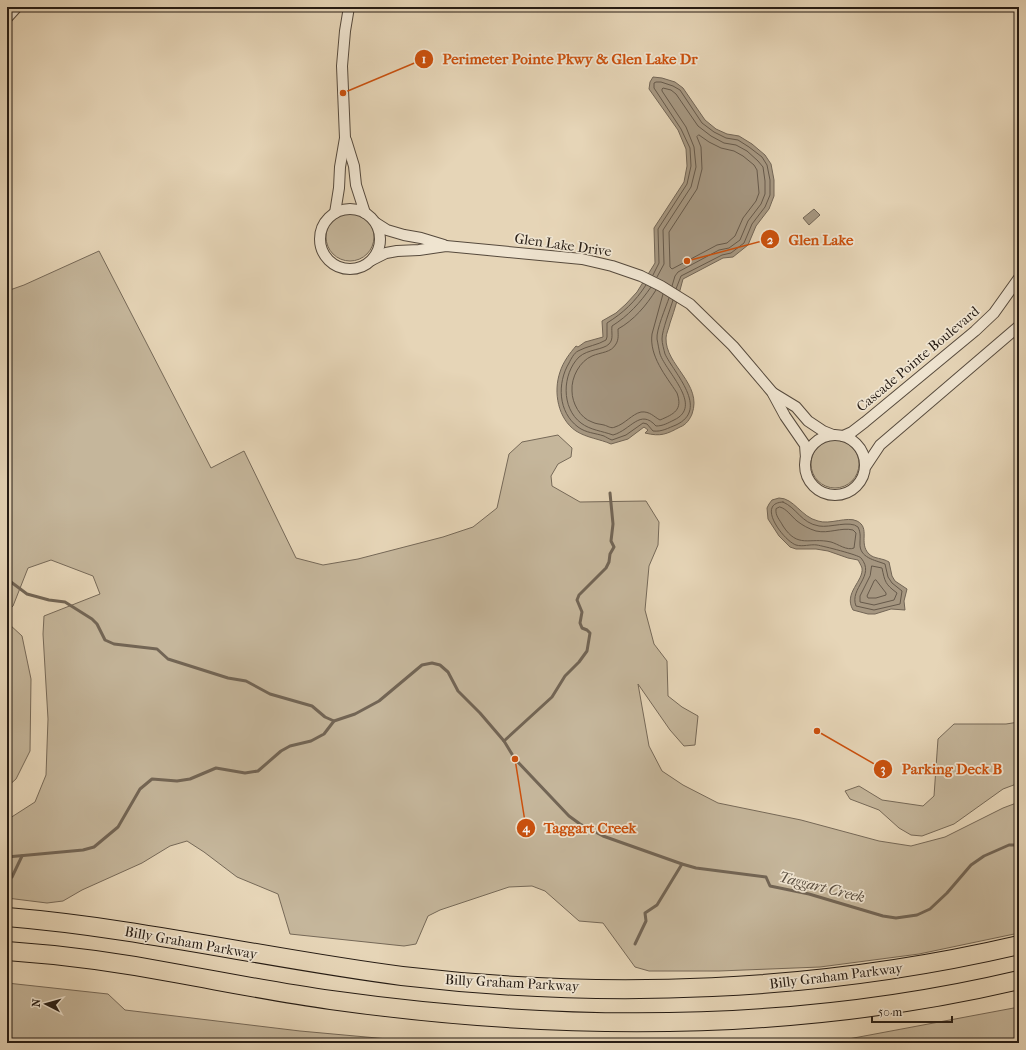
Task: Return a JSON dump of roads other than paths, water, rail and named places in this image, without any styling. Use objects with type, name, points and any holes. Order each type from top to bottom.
[{"type":"highway","name":"Billy Graham Parkway","points":[[7,917],[110,929],[183,940],[334,967],[477,983],[549,987],[626,989],[760,985],[900,968],[973,956],[1019,945]]},
{"type":"highway","points":[[7,951],[98,961],[177,973],[329,1000],[380,1007],[548,1021],[626,1023],[763,1019],[906,1001],[979,989],[1019,980]]},
{"type":"street","points":[[7,18],[18,7]]},
{"type":"street","points":[[335,213],[340,185],[340,168],[345,138],[342,66],[349,7]]},
{"type":"street","points":[[345,138],[354,166],[356,185],[365,213]]},
{"type":"street","points":[[353,208],[365,213],[376,223],[380,232],[378,251],[372,260],[363,266],[353,269],[342,268],[333,264],[325,256],[321,246],[320,236],[322,227],[327,219],[343,209],[353,208]]},
{"type":"street","name":"Glen Lake Drive","points":[[376,223],[388,230],[446,246],[582,259],[620,268],[661,286],[690,304],[733,346],[772,392],[785,416],[805,445],[806,458]]},
{"type":"street","name":"Glen Lake Drive","points":[[372,260],[386,253],[401,250],[419,250],[446,246]]},
{"type":"street","name":"Cascade Pointe Boulevard","points":[[838,436],[852,432],[866,422],[975,331],[994,313],[1019,278]]},
{"type":"street","points":[[866,466],[880,445],[1019,326]]},
{"type":"street","name":"Glen Lake Drive","points":[[772,392],[796,408],[808,421],[823,430],[838,436]]},
{"type":"street","points":[[838,436],[851,440],[858,446],[864,455],[866,466],[864,476],[858,485],[850,492],[840,496],[820,492],[812,485],[805,468],[806,458],[810,449],[816,442],[824,437],[838,436]]},
{"type":"water","points":[[653,77],[675,82],[683,88],[705,120],[716,129],[727,134],[739,136],[752,144],[765,155],[771,164],[774,180],[774,196],[769,209],[756,226],[748,245],[733,257],[723,258],[683,279],[666,338],[667,348],[671,357],[692,393],[694,403],[689,420],[682,426],[664,434],[655,435],[645,433],[648,430],[644,427],[628,439],[611,444],[589,437],[576,431],[570,426],[561,412],[557,396],[557,388],[563,365],[576,346],[578,347],[585,342],[603,337],[602,321],[616,313],[637,292],[655,263],[654,228],[684,182],[687,166],[686,149],[678,130],[649,89],[650,82]]},
{"type":"water","points":[[814,209],[820,215],[809,225],[803,218]]},
{"type":"water","points":[[779,498],[789,501],[807,516],[818,521],[828,522],[848,519],[857,521],[861,524],[864,532],[864,545],[866,550],[871,556],[889,562],[892,576],[895,581],[907,589],[904,601],[905,610],[891,609],[875,614],[868,614],[853,610],[850,598],[862,573],[862,568],[858,560],[828,551],[816,549],[796,549],[790,547],[779,536],[768,519],[767,508],[769,504],[772,500]]},
{"type":"waterway","points":[[504,741],[552,697],[565,676],[579,662],[587,651],[590,633],[582,628],[580,623],[582,612],[577,600],[579,595],[606,568],[609,562],[610,554],[614,547],[611,541],[613,524],[610,493]]},
{"type":"waterway","points":[[7,579],[27,594],[49,600],[65,602],[92,619],[97,624],[105,640],[114,644],[157,649],[168,659],[228,678],[246,681],[270,694],[312,706],[325,717],[334,721]]},
{"type":"waterway","name":"Taggart Creek","points":[[7,857],[83,850],[94,847],[118,827],[140,789],[152,779],[177,781],[190,779],[216,768],[245,773],[258,771],[281,751],[290,746],[311,741],[324,734],[334,721],[355,714],[379,701],[422,665],[432,663],[440,665],[448,672],[458,691],[480,713],[504,741],[515,759],[569,816],[580,824],[603,836],[682,864],[696,868],[766,877],[770,886],[809,894],[883,916],[896,918],[917,915],[930,909],[947,893],[971,865],[984,856],[1009,845],[1019,845]]},
{"type":"waterway","points":[[12,877],[22,856]]},
{"type":"waterway","points":[[635,944],[646,921],[645,913],[657,905],[682,864]]},
{"type":"place","name":"Perimeter Pointe Pkwy & Glen Lake Dr","points":[[343,93]]},
{"type":"place","name":"Glen Lake","points":[[687,261]]},
{"type":"place","name":"Parking Deck B","points":[[817,731]]},
{"type":"place","name":"Taggart Creek","points":[[515,759]]}]
